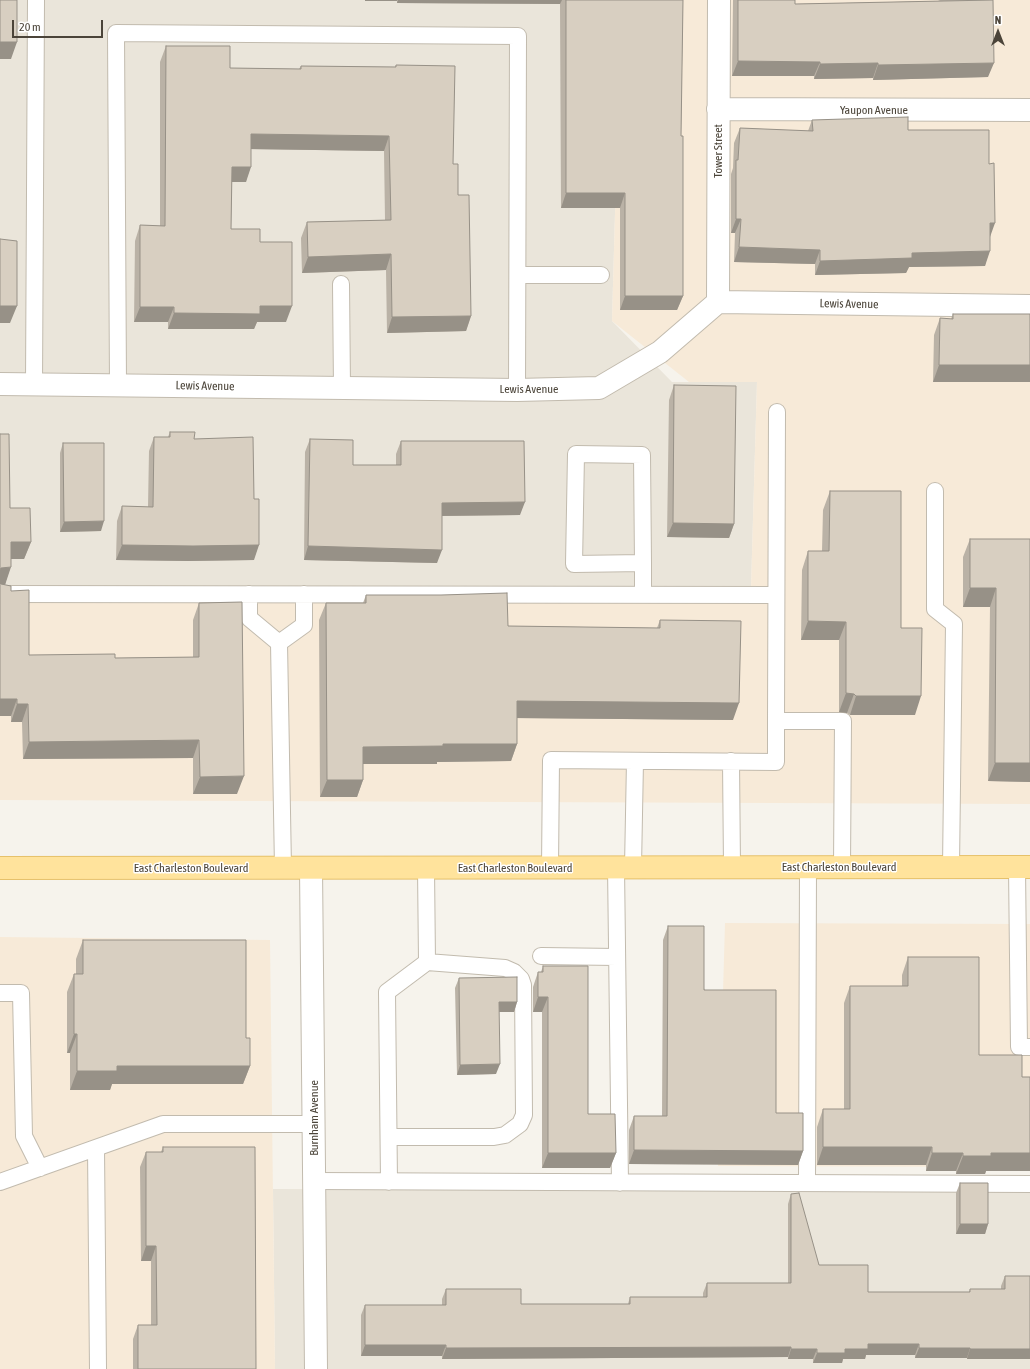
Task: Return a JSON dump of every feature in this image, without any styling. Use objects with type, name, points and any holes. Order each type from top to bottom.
[{"type":"main road","name":"East Charleston Boulevard","points":[[0,868],[1024,867]]},
{"type":"street","name":"Tower Street","points":[[718,302],[719,0]]},
{"type":"street","name":"Yaupon Avenue","points":[[718,110],[1030,110]]},
{"type":"street","name":"Lewis Avenue","points":[[0,384],[517,390],[599,388],[660,352],[718,302],[1030,306]]},
{"type":"street","name":"Burnham Avenue","points":[[311,868],[316,1369]]},
{"type":"lane","points":[[34,384],[36,0]]},
{"type":"lane","points":[[118,385],[116,33],[518,36],[517,390]]},
{"type":"lane","points":[[518,275],[601,275]]},
{"type":"lane","points":[[341,284],[342,388]]},
{"type":"lane","points":[[550,868],[551,760],[776,762],[777,412]]},
{"type":"lane","points":[[643,563],[574,564],[576,454],[642,456],[643,563],[643,595]]},
{"type":"lane","points":[[935,491],[935,609],[954,624],[952,867]]},
{"type":"lane","points":[[0,594],[776,595]]},
{"type":"lane","points":[[250,594],[249,618],[279,643],[283,868]]},
{"type":"lane","points":[[279,643],[304,625],[304,594]]},
{"type":"lane","points":[[776,721],[842,721],[842,867]]},
{"type":"lane","points":[[620,1183],[617,957],[624,867],[635,760]]},
{"type":"lane","points":[[731,761],[732,867]]},
{"type":"lane","points":[[807,1183],[808,867]]},
{"type":"lane","points":[[1024,867],[1019,1047],[1030,1047]]},
{"type":"lane","points":[[426,868],[427,962]]},
{"type":"lane","points":[[542,956],[617,957]]},
{"type":"lane","points":[[389,1137],[494,1137],[505,1135],[520,1124],[524,1115],[523,985],[521,979],[514,972],[505,968],[427,962],[387,992],[389,1182]]},
{"type":"lane","points":[[0,993],[21,993],[24,1136],[40,1168]]},
{"type":"lane","points":[[0,1182],[163,1124],[314,1124]]},
{"type":"lane","points":[[96,1148],[98,1369]]},
{"type":"lane","points":[[314,1181],[1030,1184]]},
{"type":"shaded area","points":[[0,0],[621,0],[612,321],[672,382],[757,382],[751,588],[0,588]]},
{"type":"shaded area","points":[[621,0],[1030,0],[1030,804],[0,800],[0,588],[751,588],[757,382],[689,382],[612,321]]},
{"type":"shaded area","points":[[725,923],[1030,924],[1030,1167],[718,1166]]},
{"type":"shaded area","points":[[0,937],[270,940],[275,1369],[0,1369]]},
{"type":"shaded area","points":[[273,1189],[1030,1191],[1030,1369],[275,1369]]},
{"type":"building","points":[[0,0],[17,0],[17,42],[0,42]]},
{"type":"building","points":[[566,0],[683,0],[681,136],[683,136],[683,296],[625,296],[625,193],[566,193]]},
{"type":"building","points":[[738,0],[795,0],[795,4],[993,0],[994,63],[878,65],[878,63],[820,64],[820,62],[738,61]]},
{"type":"building","points":[[166,46],[230,46],[230,68],[301,69],[301,66],[455,66],[453,164],[458,164],[458,195],[469,195],[471,316],[392,317],[391,254],[308,257],[307,222],[391,220],[389,136],[251,134],[251,167],[232,167],[231,229],[260,229],[260,242],[292,242],[292,306],[260,306],[260,314],[174,313],[174,307],[140,307],[140,225],[165,226]]},
{"type":"building","points":[[908,117],[908,130],[989,130],[989,164],[994,163],[995,223],[990,223],[990,251],[912,253],[912,258],[820,261],[820,250],[739,247],[741,219],[736,219],[736,160],[738,160],[740,128],[813,131],[812,120]]},
{"type":"building","points":[[0,239],[17,241],[17,306],[0,306]]},
{"type":"building","points":[[953,314],[1030,314],[1030,365],[939,365],[940,318],[953,319]]},
{"type":"building","points":[[674,385],[736,386],[734,524],[673,523]]},
{"type":"building","points":[[170,432],[195,432],[194,439],[253,437],[254,499],[259,499],[259,545],[122,545],[122,506],[153,507],[154,437],[170,437]]},
{"type":"building","points":[[0,434],[9,434],[10,508],[30,508],[31,542],[11,542],[11,567],[1,568],[0,570]]},
{"type":"building","points":[[310,439],[353,440],[353,465],[401,465],[401,441],[524,441],[525,502],[442,503],[442,550],[308,546]]},
{"type":"building","points":[[63,443],[104,443],[104,521],[64,522]]},
{"type":"building","points":[[830,491],[901,491],[901,628],[922,628],[921,696],[856,696],[854,694],[846,693],[846,622],[808,621],[808,551],[829,551]]},
{"type":"building","points":[[970,539],[1030,539],[1030,763],[995,763],[996,588],[970,588]]},
{"type":"building","points":[[0,583],[11,586],[11,591],[29,590],[29,655],[115,654],[115,658],[199,657],[199,603],[242,602],[244,776],[200,777],[199,740],[29,742],[28,704],[17,704],[17,699],[0,699]]},
{"type":"building","points":[[507,593],[508,626],[660,628],[660,620],[741,621],[739,703],[517,701],[517,744],[443,744],[443,746],[363,747],[363,780],[327,780],[326,603],[366,603],[366,595]]},
{"type":"building","points":[[668,926],[704,926],[704,990],[776,990],[776,1113],[803,1113],[803,1151],[634,1150],[634,1116],[667,1116]]},
{"type":"building","points":[[83,940],[246,940],[246,1038],[250,1038],[250,1066],[117,1066],[117,1071],[77,1071],[77,1034],[74,1034],[74,974],[83,974]]},
{"type":"building","points":[[908,957],[979,957],[979,1055],[1022,1055],[1022,1077],[1030,1077],[1030,1153],[991,1153],[991,1156],[963,1156],[963,1153],[932,1153],[932,1147],[823,1147],[823,1109],[850,1109],[850,986],[908,986]]},
{"type":"building","points":[[543,966],[588,966],[588,1114],[615,1114],[616,1153],[548,1153],[548,997],[538,997],[538,972],[543,972]]},
{"type":"building","points":[[517,977],[517,1002],[499,1002],[500,1064],[460,1065],[459,978]]},
{"type":"building","points":[[163,1147],[255,1147],[256,1369],[138,1369],[138,1325],[157,1325],[156,1246],[146,1246],[146,1152],[163,1152]]},
{"type":"building","points":[[960,1183],[988,1183],[988,1224],[960,1224]]},
{"type":"building","points":[[799,1193],[819,1265],[868,1265],[868,1292],[970,1292],[970,1289],[1005,1289],[1005,1276],[1030,1276],[1030,1349],[919,1348],[919,1344],[868,1344],[868,1349],[845,1349],[845,1353],[817,1353],[817,1349],[791,1349],[791,1347],[446,1348],[446,1345],[365,1345],[365,1305],[446,1305],[446,1289],[521,1289],[521,1304],[630,1304],[630,1297],[707,1297],[707,1283],[791,1283],[791,1194]]}]
